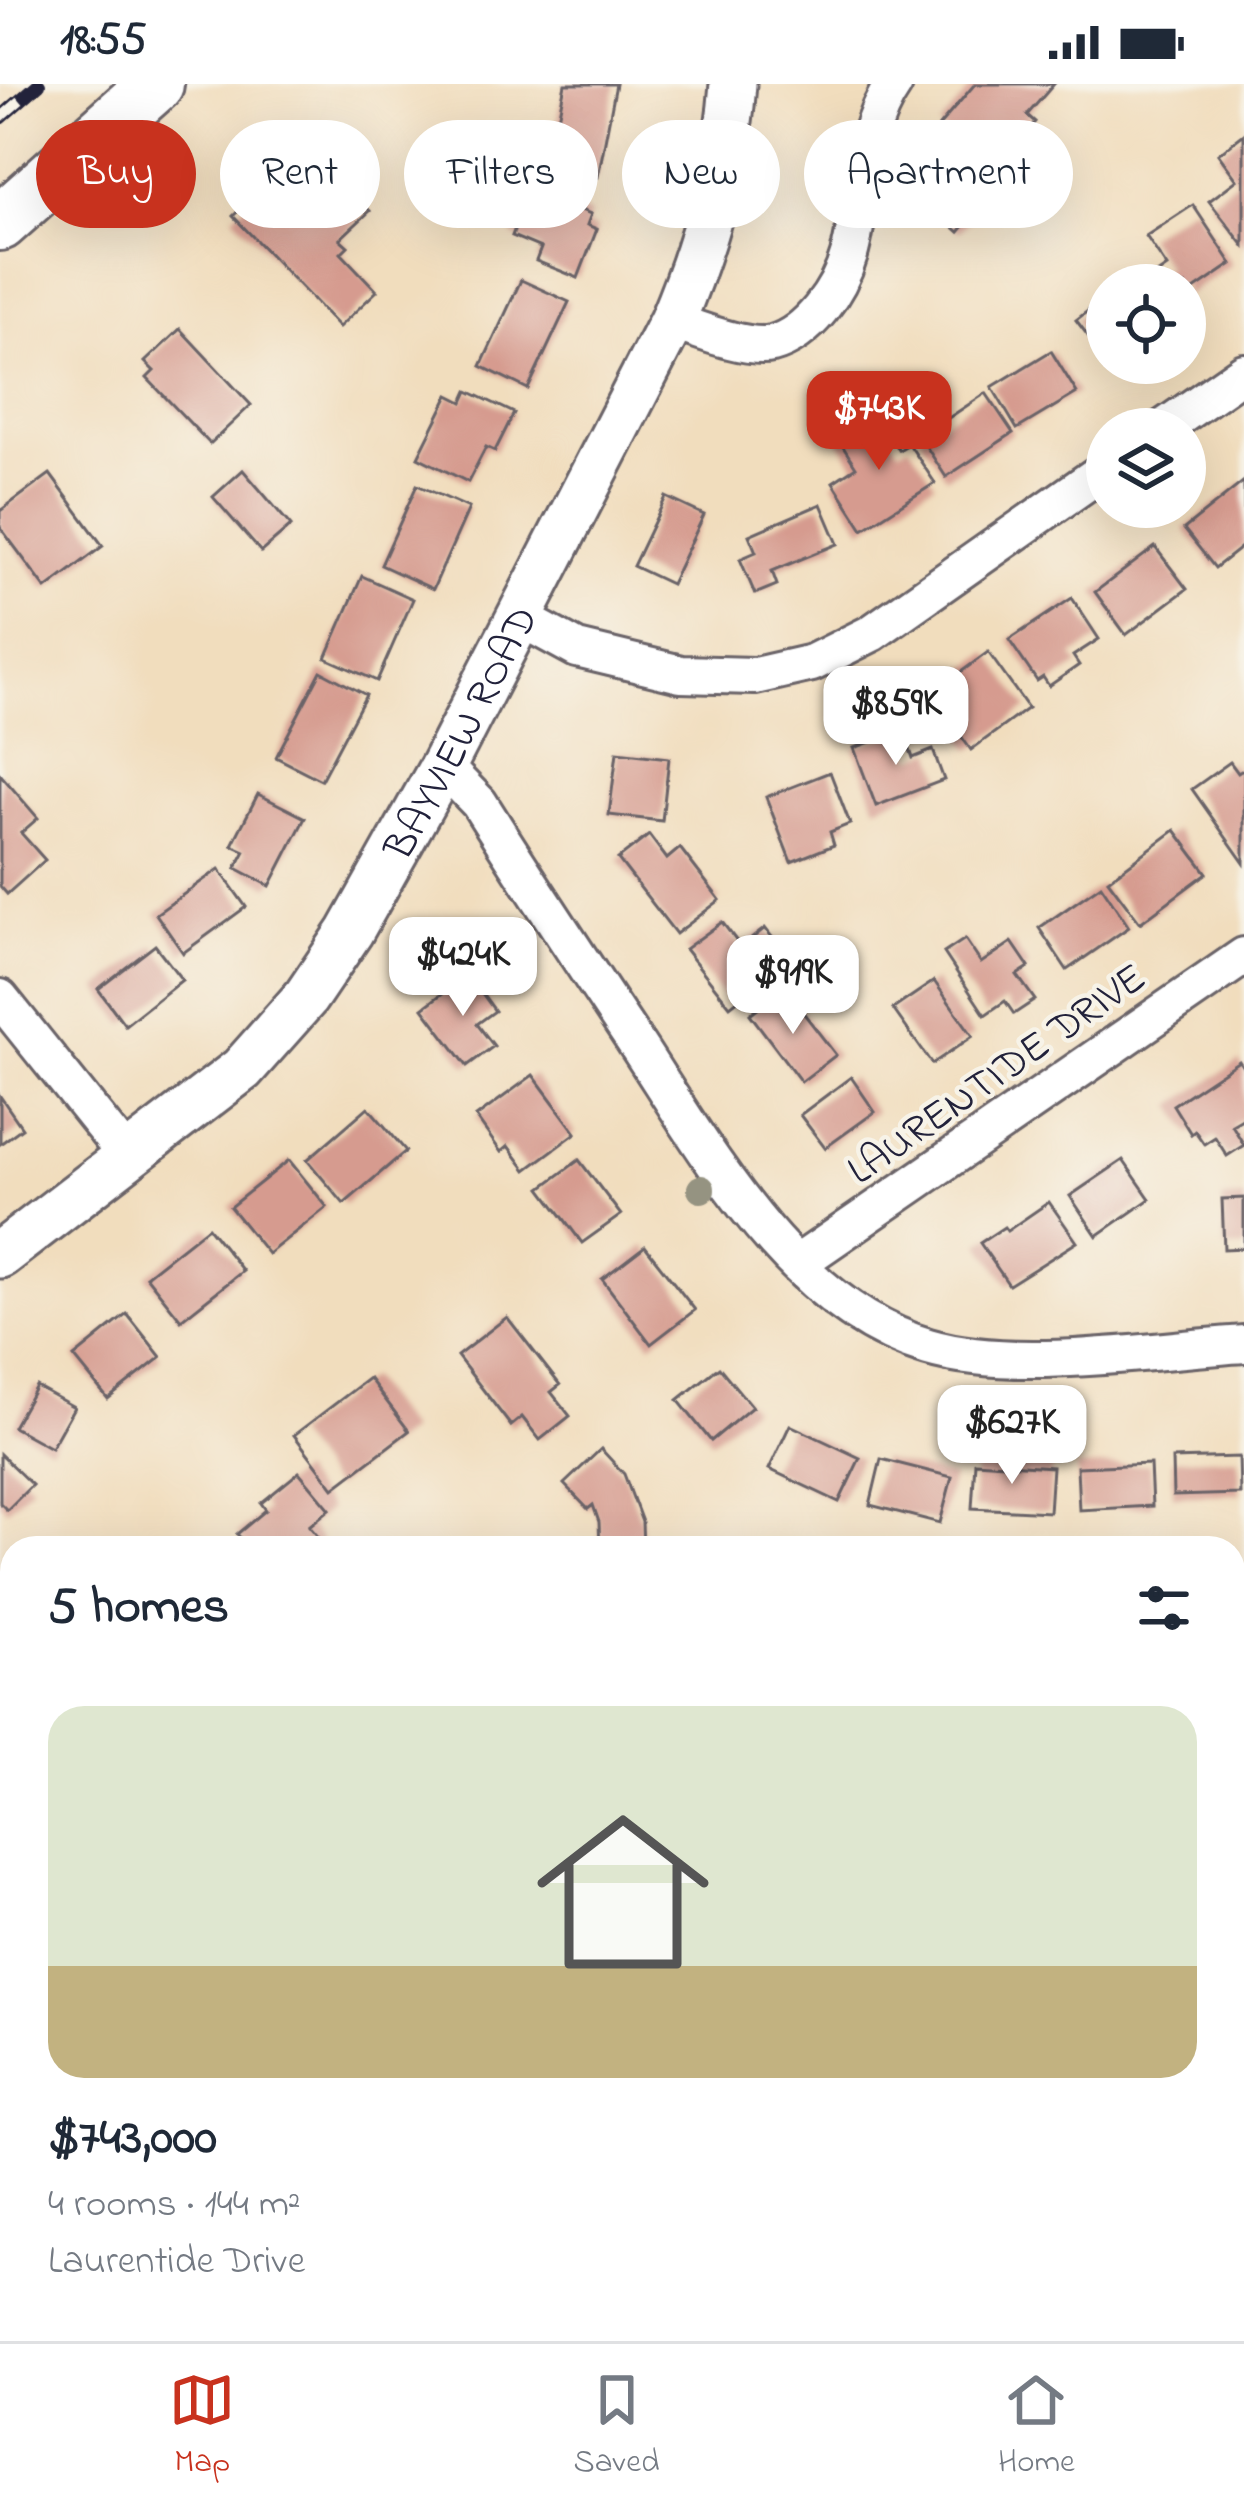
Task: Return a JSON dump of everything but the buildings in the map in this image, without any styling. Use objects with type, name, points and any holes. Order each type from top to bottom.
[{"type":"main road","points":[[0,223],[156,84]]},
{"type":"street","name":"BAYVIEW ROAD","points":[[0,1255],[242,1069],[306,997],[350,932],[443,766],[672,321],[696,265],[729,138],[734,84]]},
{"type":"street","points":[[672,321],[722,338],[770,345],[815,318],[849,258],[861,171],[884,97],[894,84]]},
{"type":"street","points":[[1192,408],[1244,372]]},
{"type":"street","points":[[520,618],[577,649],[681,674],[755,676],[812,663],[872,633],[1086,483]]},
{"type":"street","points":[[443,766],[479,803],[742,1204],[861,1320],[928,1347],[1001,1360],[1244,1344]]},
{"type":"street","name":"LAURENTIDE DRIVE","points":[[798,1263],[1244,956]]},
{"type":"street","points":[[0,998],[128,1159]]},
{"type":"railway","points":[[0,118],[39,84]]}]
